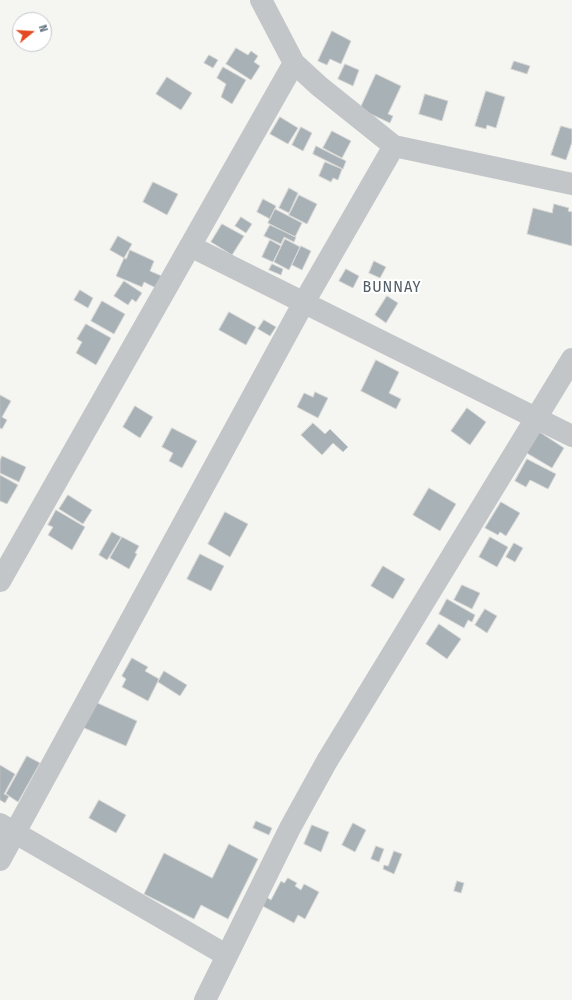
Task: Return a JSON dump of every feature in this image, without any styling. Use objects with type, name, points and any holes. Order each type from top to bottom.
[{"type":"street","points":[[261,0],[294,62],[319,86],[394,146],[572,184]]},
{"type":"street","points":[[0,581],[294,62]]},
{"type":"street","points":[[0,860],[8,827],[303,304],[394,146]]},
{"type":"street","points":[[190,246],[303,304],[572,436]]},
{"type":"street","points":[[205,1000],[290,828],[327,762],[572,359]]},
{"type":"street","points":[[8,827],[226,955]]},
{"type":"building","points":[[332,31],[351,41],[341,64],[330,59],[327,65],[318,61]]},
{"type":"building","points":[[236,48],[248,55],[251,51],[258,56],[254,62],[260,66],[251,80],[226,64]]},
{"type":"building","points":[[209,55],[218,60],[213,68],[204,63]]},
{"type":"building","points":[[514,61],[530,66],[527,74],[511,69]]},
{"type":"building","points":[[345,64],[359,70],[353,86],[338,79]]},
{"type":"building","points":[[223,67],[246,80],[232,104],[221,97],[226,84],[217,78]]},
{"type":"building","points":[[376,74],[401,86],[388,114],[393,116],[390,123],[360,109]]},
{"type":"building","points":[[167,77],[192,93],[181,110],[156,94]]},
{"type":"building","points":[[486,91],[505,97],[496,128],[487,125],[486,129],[475,126]]},
{"type":"building","points":[[425,94],[448,101],[442,121],[419,114]]},
{"type":"building","points":[[280,117],[298,128],[288,144],[270,134]]},
{"type":"building","points":[[561,126],[572,129],[572,142],[566,160],[551,155]]},
{"type":"building","points":[[301,127],[312,133],[303,151],[292,145]]},
{"type":"building","points":[[332,131],[351,141],[342,158],[323,148]]},
{"type":"building","points":[[316,146],[346,161],[343,169],[313,154]]},
{"type":"building","points":[[325,162],[342,169],[338,180],[333,178],[331,182],[319,176]]},
{"type":"building","points":[[153,182],[178,194],[167,215],[143,202]]},
{"type":"building","points":[[289,188],[298,193],[289,213],[279,208]]},
{"type":"building","points":[[299,195],[317,204],[307,224],[289,215]]},
{"type":"building","points":[[263,199],[276,206],[270,219],[257,212]]},
{"type":"building","points":[[554,204],[569,208],[568,211],[572,212],[572,246],[527,234],[533,208],[552,213]]},
{"type":"building","points":[[275,209],[302,223],[295,237],[268,223]]},
{"type":"building","points":[[241,217],[252,224],[246,233],[235,226]]},
{"type":"building","points":[[222,224],[244,236],[232,255],[211,242]]},
{"type":"building","points":[[270,225],[296,237],[294,242],[284,237],[281,244],[264,236]]},
{"type":"building","points":[[118,236],[132,244],[124,258],[110,250]]},
{"type":"building","points":[[285,239],[300,247],[289,270],[274,262]]},
{"type":"building","points":[[270,240],[281,246],[273,262],[262,257]]},
{"type":"building","points":[[301,246],[311,251],[302,270],[292,265]]},
{"type":"building","points":[[130,250],[154,261],[150,271],[164,277],[158,289],[144,282],[142,287],[116,276],[124,258],[126,259]]},
{"type":"building","points":[[374,261],[386,267],[380,278],[369,273]]},
{"type":"building","points":[[272,264],[283,269],[281,275],[269,270]]},
{"type":"building","points":[[346,269],[359,276],[353,288],[339,281]]},
{"type":"building","points":[[124,281],[142,293],[136,302],[132,299],[128,305],[114,296]]},
{"type":"building","points":[[80,290],[93,298],[88,308],[74,300]]},
{"type":"building","points":[[387,296],[398,303],[386,323],[375,315]]},
{"type":"building","points":[[102,301],[125,314],[114,334],[91,321]]},
{"type":"building","points":[[229,312],[256,327],[246,345],[219,330]]},
{"type":"building","points":[[264,320],[276,327],[270,336],[258,329]]},
{"type":"building","points":[[86,324],[111,338],[96,365],[76,353],[82,342],[77,339]]},
{"type":"building","points":[[376,360],[399,372],[389,393],[401,399],[396,409],[361,391]]},
{"type":"building","points":[[315,392],[328,398],[318,418],[297,407],[304,393],[313,397]]},
{"type":"building","points":[[0,395],[11,401],[2,417],[7,420],[2,429],[0,428]]},
{"type":"building","points":[[135,406],[153,417],[140,438],[123,427]]},
{"type":"building","points":[[467,408],[486,422],[470,445],[451,431]]},
{"type":"building","points":[[313,423],[325,434],[330,429],[348,447],[343,452],[333,443],[322,455],[301,435]]},
{"type":"building","points":[[172,428],[197,441],[182,468],[169,461],[173,453],[162,447]]},
{"type":"building","points":[[538,431],[564,448],[552,468],[525,452]]},
{"type":"building","points":[[2,456],[26,467],[19,482],[0,473],[0,461]]},
{"type":"building","points":[[527,459],[556,474],[548,489],[530,480],[526,487],[515,481]]},
{"type":"building","points":[[0,475],[18,485],[7,504],[0,501]]},
{"type":"building","points":[[429,488],[456,504],[440,531],[413,515]]},
{"type":"building","points":[[68,495],[92,510],[83,524],[59,509]]},
{"type":"building","points":[[501,502],[520,513],[506,536],[500,532],[498,535],[485,528]]},
{"type":"building","points":[[56,510],[85,527],[72,550],[48,535],[53,527],[48,525]]},
{"type":"building","points":[[225,512],[248,524],[230,557],[208,544]]},
{"type":"building","points":[[112,532],[121,537],[107,560],[99,555]]},
{"type":"building","points":[[122,537],[139,546],[135,553],[137,554],[129,569],[110,558]]},
{"type":"building","points":[[490,537],[508,547],[497,567],[479,557]]},
{"type":"building","points":[[514,543],[523,548],[515,562],[506,557]]},
{"type":"building","points":[[200,554],[224,566],[211,591],[187,579]]},
{"type":"building","points":[[383,566],[405,579],[393,599],[371,586]]},
{"type":"building","points":[[462,585],[480,593],[472,609],[454,600]]},
{"type":"building","points":[[447,599],[475,615],[472,622],[468,620],[464,628],[439,614]]},
{"type":"building","points":[[485,609],[497,616],[487,633],[475,625]]},
{"type":"building","points":[[439,624],[461,639],[447,659],[426,644]]},
{"type":"building","points":[[132,658],[148,667],[145,671],[159,679],[148,701],[122,687],[126,679],[122,676]]},
{"type":"building","points":[[164,671],[187,685],[180,696],[158,682]]},
{"type":"building","points":[[93,701],[137,721],[126,746],[82,727]]},
{"type":"building","points":[[27,756],[40,763],[18,802],[6,794]]},
{"type":"building","points":[[0,765],[15,774],[4,794],[9,796],[5,803],[0,800]]},
{"type":"building","points":[[99,800],[126,815],[116,833],[89,818]]},
{"type":"building","points":[[256,821],[272,828],[269,835],[253,828]]},
{"type":"building","points":[[353,823],[366,830],[355,852],[342,845]]},
{"type":"building","points":[[312,825],[329,832],[321,852],[304,844]]},
{"type":"building","points":[[229,844],[258,859],[228,919],[201,905],[194,919],[144,894],[164,853],[212,878]]},
{"type":"building","points":[[376,846],[384,849],[379,862],[371,859]]},
{"type":"building","points":[[394,851],[402,854],[394,874],[383,869],[384,865],[388,866]]},
{"type":"building","points":[[288,878],[297,883],[295,886],[301,890],[304,884],[319,892],[305,919],[298,915],[294,923],[257,903],[262,894],[271,900],[281,881],[284,883]]},
{"type":"building","points":[[457,881],[464,883],[461,893],[454,891]]},
{"type":"district","name":"BUNNAY","points":[[392,288]]}]
